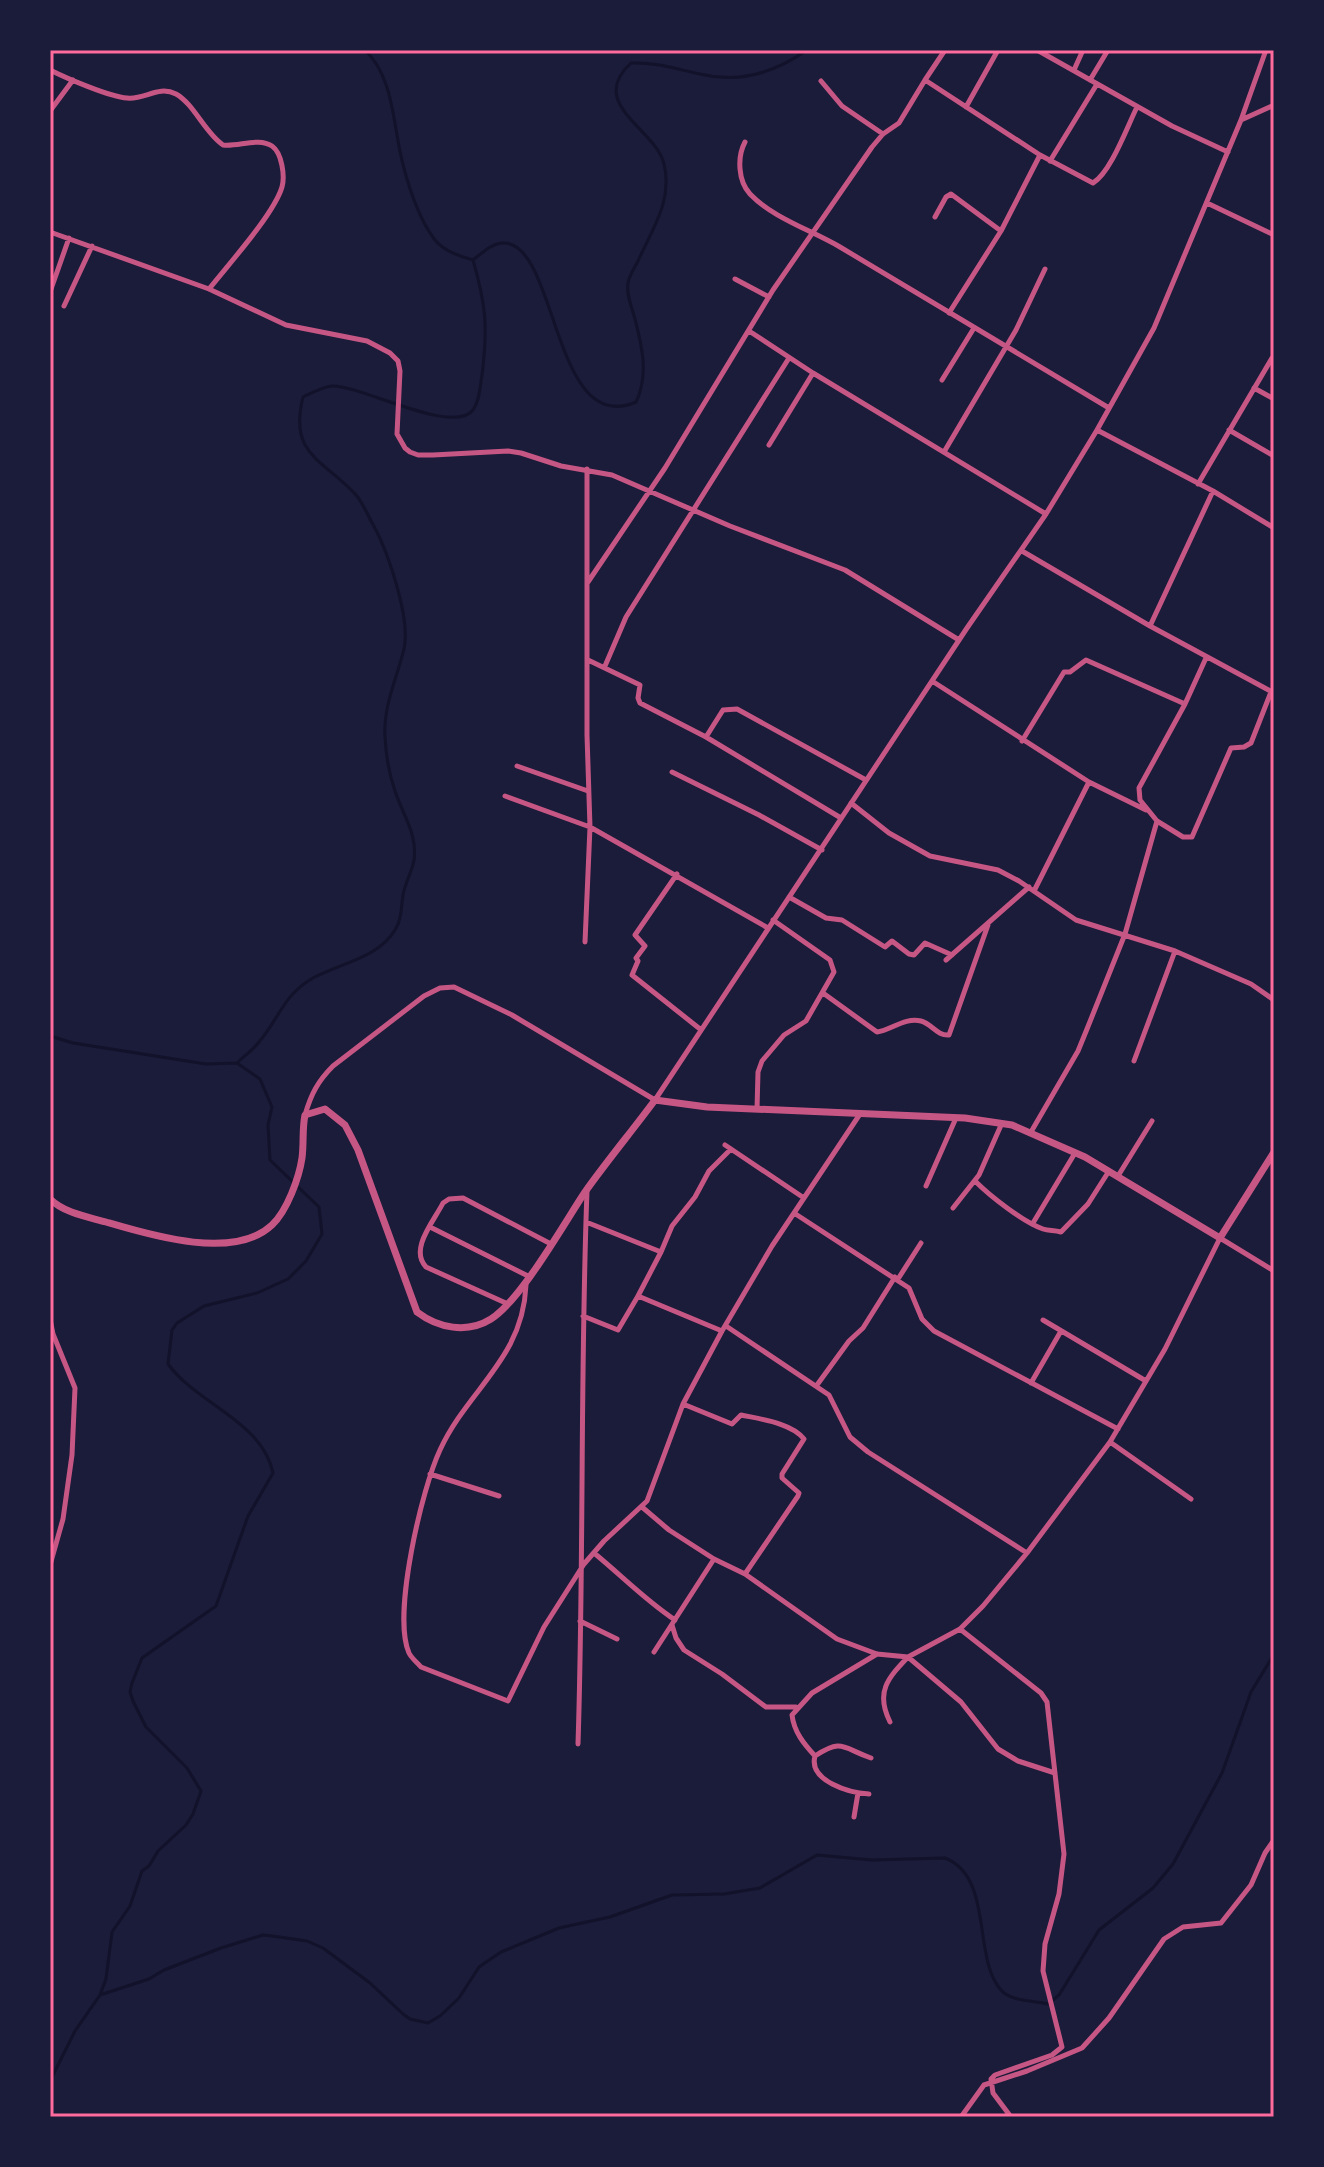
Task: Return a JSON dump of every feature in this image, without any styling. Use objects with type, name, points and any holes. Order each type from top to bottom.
[{"type":"street","points":[[588,582],[650,491],[813,231],[883,134],[899,123],[945,50]]},
{"type":"street","points":[[966,107],[998,50]]},
{"type":"street","points":[[1037,50],[1137,107],[1228,152]]},
{"type":"street","points":[[1074,70],[1083,50]]},
{"type":"street","points":[[1090,80],[1108,50]]},
{"type":"street","points":[[305,1115],[325,1109],[345,1125],[365,1168],[417,1312],[430,1322],[447,1327],[467,1327],[489,1320],[508,1305],[587,1190],[655,1100],[959,640],[1022,551],[1097,430],[1154,328],[1241,120],[1266,50]]},
{"type":"street","points":[[50,70],[127,99],[156,91],[170,92],[184,100],[223,145],[263,143],[273,146],[280,157],[282,187],[264,217],[209,289]]},
{"type":"street","points":[[50,111],[73,80]]},
{"type":"street","points":[[925,80],[1040,155],[1093,183],[1101,178],[1137,107]]},
{"type":"street","points":[[821,81],[850,113],[883,134]]},
{"type":"street","points":[[1050,161],[1097,84]]},
{"type":"street","points":[[1241,120],[1274,105]]},
{"type":"street","points":[[745,142],[740,151],[739,164],[748,192],[776,212],[1109,408]]},
{"type":"street","points":[[949,313],[1001,231],[1040,155]]},
{"type":"street","points":[[935,217],[951,194],[1001,231]]},
{"type":"street","points":[[1207,203],[1274,235]]},
{"type":"street","points":[[50,232],[209,289],[286,325],[347,335],[381,347],[398,361],[397,434],[405,448],[418,455],[508,451],[561,466],[612,475],[845,570],[959,640]]},
{"type":"street","points":[[50,292],[69,238]]},
{"type":"street","points":[[64,306],[92,246]]},
{"type":"street","points":[[944,452],[1007,346],[1045,269]]},
{"type":"street","points":[[735,279],[769,297]]},
{"type":"street","points":[[942,380],[974,328]]},
{"type":"street","points":[[749,331],[1046,514]]},
{"type":"street","points":[[605,666],[626,617],[789,358]]},
{"type":"street","points":[[1198,484],[1274,359]]},
{"type":"street","points":[[769,445],[813,373]]},
{"type":"street","points":[[1254,388],[1274,399]]},
{"type":"street","points":[[1097,430],[1213,491],[1274,528]]},
{"type":"street","points":[[1229,430],[1274,456]]},
{"type":"street","points":[[585,942],[590,827],[587,469]]},
{"type":"street","points":[[1150,626],[1213,491]]},
{"type":"street","points":[[1022,551],[1206,658],[1272,692],[1251,743],[1231,748],[1192,837],[1183,837],[1157,821],[1147,810],[1140,800],[1139,788],[1185,704],[1206,658]]},
{"type":"street","points":[[588,660],[640,685],[640,703],[706,737],[841,818]]},
{"type":"street","points":[[1022,741],[1064,672],[1070,672],[1086,660],[1185,704]]},
{"type":"street","points":[[932,681],[1089,782],[1147,810]]},
{"type":"street","points":[[706,737],[723,710],[737,709],[866,780]]},
{"type":"street","points":[[517,766],[589,791]]},
{"type":"street","points":[[672,772],[822,850]]},
{"type":"street","points":[[946,960],[1031,889],[1089,782]]},
{"type":"street","points":[[505,796],[590,827],[768,928]]},
{"type":"street","points":[[851,803],[889,833],[930,856],[980,865],[1008,875],[1076,920],[1175,951],[1251,984],[1274,1000]]},
{"type":"street","points":[[1031,1132],[1078,1051],[1125,934],[1157,821]]},
{"type":"street","points":[[677,874],[635,935],[645,946],[636,958],[638,961],[632,975],[700,1029]]},
{"type":"street","points":[[789,897],[826,918],[842,920],[885,947],[892,941],[914,955],[925,943],[952,955]]},
{"type":"street","points":[[757,1109],[761,1064],[780,1038],[806,1021],[834,974],[832,962],[773,920]]},
{"type":"street","points":[[823,993],[877,1032],[907,1021],[921,1021],[942,1036],[949,1035],[988,925]]},
{"type":"street","points":[[1134,1061],[1175,951]]},
{"type":"street","points":[[50,1199],[56,1205],[92,1218],[163,1238],[194,1243],[229,1242],[260,1233],[273,1224],[283,1209],[302,1161],[305,1115],[312,1092],[321,1078],[424,996],[448,987],[461,989],[512,1015],[655,1100],[707,1107],[956,1117],[1002,1123],[1031,1132],[1118,1176],[1274,1271]]},
{"type":"street","points":[[527,1278],[521,1316],[506,1356],[457,1420],[440,1448],[430,1474],[407,1580],[405,1635],[408,1652],[421,1667],[508,1701],[544,1627],[584,1564],[642,1507],[654,1485],[683,1404],[724,1328],[794,1213],[860,1114]]},
{"type":"street","points":[[926,1186],[956,1117]]},
{"type":"street","points":[[1118,1176],[1152,1121]]},
{"type":"street","points":[[953,1208],[975,1181],[1002,1123]]},
{"type":"street","points":[[583,1316],[618,1330],[672,1226],[728,1147],[804,1198]]},
{"type":"street","points":[[890,1722],[883,1707],[885,1688],[891,1676],[908,1657],[960,1629],[1027,1553],[1110,1442],[1146,1381],[1220,1238],[1274,1152]]},
{"type":"street","points":[[1033,1223],[1075,1153]]},
{"type":"street","points":[[975,1181],[990,1196],[1033,1223],[1061,1232],[1091,1201],[1109,1171]]},
{"type":"street","points":[[578,1744],[584,1564],[581,1509],[587,1190]]},
{"type":"street","points":[[508,1305],[426,1267],[419,1256],[419,1249],[443,1203],[449,1199],[463,1198],[551,1244]]},
{"type":"street","points":[[794,1213],[909,1288],[927,1325],[1118,1429]]},
{"type":"street","points":[[586,1222],[661,1252]]},
{"type":"street","points":[[430,1227],[527,1278]]},
{"type":"street","points":[[817,1385],[849,1341],[863,1328],[921,1243]]},
{"type":"street","points":[[638,1296],[724,1328],[817,1385],[834,1401],[855,1442],[1027,1553]]},
{"type":"street","points":[[50,1319],[75,1388],[72,1455],[63,1519],[50,1565]]},
{"type":"street","points":[[1043,1320],[1146,1381]]},
{"type":"street","points":[[1031,1383],[1061,1331]]},
{"type":"street","points":[[683,1404],[732,1424],[741,1415],[769,1421],[799,1432],[804,1439],[782,1474],[782,1478],[799,1493],[798,1496],[745,1574]]},
{"type":"street","points":[[1110,1442],[1191,1499]]},
{"type":"street","points":[[430,1474],[499,1496]]},
{"type":"street","points":[[642,1507],[669,1530],[714,1559],[745,1574],[837,1639],[877,1654],[908,1657],[961,1702],[998,1749],[1018,1761],[1055,1773]]},
{"type":"street","points":[[594,1553],[673,1622],[676,1638],[684,1650],[766,1707],[797,1707]]},
{"type":"street","points":[[654,1652],[714,1559]]},
{"type":"street","points":[[580,1621],[617,1639]]},
{"type":"street","points":[[960,1629],[1041,1693],[1047,1702],[1064,1854],[1059,1894],[1045,1944],[1043,1971],[1062,2047],[1052,2055],[995,2075],[990,2082]]},
{"type":"street","points":[[815,1756],[803,1743],[792,1715],[812,1693],[877,1654]]},
{"type":"street","points":[[869,1794],[858,1793],[818,1775],[813,1765],[815,1756],[839,1744],[871,1758]]},
{"type":"street","points":[[854,1817],[858,1793]]},
{"type":"street","points":[[961,2117],[984,2085],[1082,2048],[1109,2018],[1164,1939],[1183,1927],[1221,1923],[1254,1880],[1274,1840]]},
{"type":"street","points":[[990,2082],[993,2093],[1011,2117]]},
{"type":"waterway","points":[[237,1063],[257,1045],[288,1000],[303,985],[369,954],[388,939],[399,922],[415,851],[409,824],[391,778],[385,737],[388,703],[404,649],[401,602],[384,548],[362,504],[305,445],[300,417],[303,397],[332,386],[427,414],[462,416],[475,406],[482,375],[485,316],[473,260],[452,253],[439,244],[421,217],[406,175],[388,90],[379,68],[365,50]]},
{"type":"waterway","points":[[473,260],[488,248],[501,243],[522,252],[536,274],[572,368],[588,393],[609,406],[636,402],[642,381],[643,360],[628,283],[660,214],[666,177],[658,151],[620,104],[616,91],[619,78],[631,63],[714,77],[742,77],[782,65],[807,50]]},
{"type":"waterway","points":[[50,1036],[73,1043],[206,1064],[237,1063],[260,1079],[272,1107],[268,1125],[270,1160],[319,1207],[322,1234],[306,1261],[288,1279],[257,1293],[204,1306],[177,1323],[172,1330],[168,1364],[195,1391],[243,1426],[267,1455],[273,1473],[248,1516],[216,1606],[142,1658],[132,1683],[130,1692],[146,1727],[187,1768],[201,1791],[186,1825],[142,1871],[130,1906],[112,1932],[106,1979],[100,1995],[75,2031],[50,2081]]},
{"type":"waterway","points":[[100,1995],[263,1935],[307,1941],[323,1948],[370,1983],[403,2014],[428,2023],[459,1998],[479,1967],[501,1952],[559,1928],[610,1917],[672,1895],[724,1894],[760,1888],[817,1855],[872,1860],[945,1858],[960,1868],[970,1882],[977,1900],[987,1959],[992,1976],[1001,1990],[1017,1999],[1048,2004],[1059,1995],[1099,1930],[1153,1888],[1173,1864],[1222,1773],[1251,1692],[1274,1654]]}]
